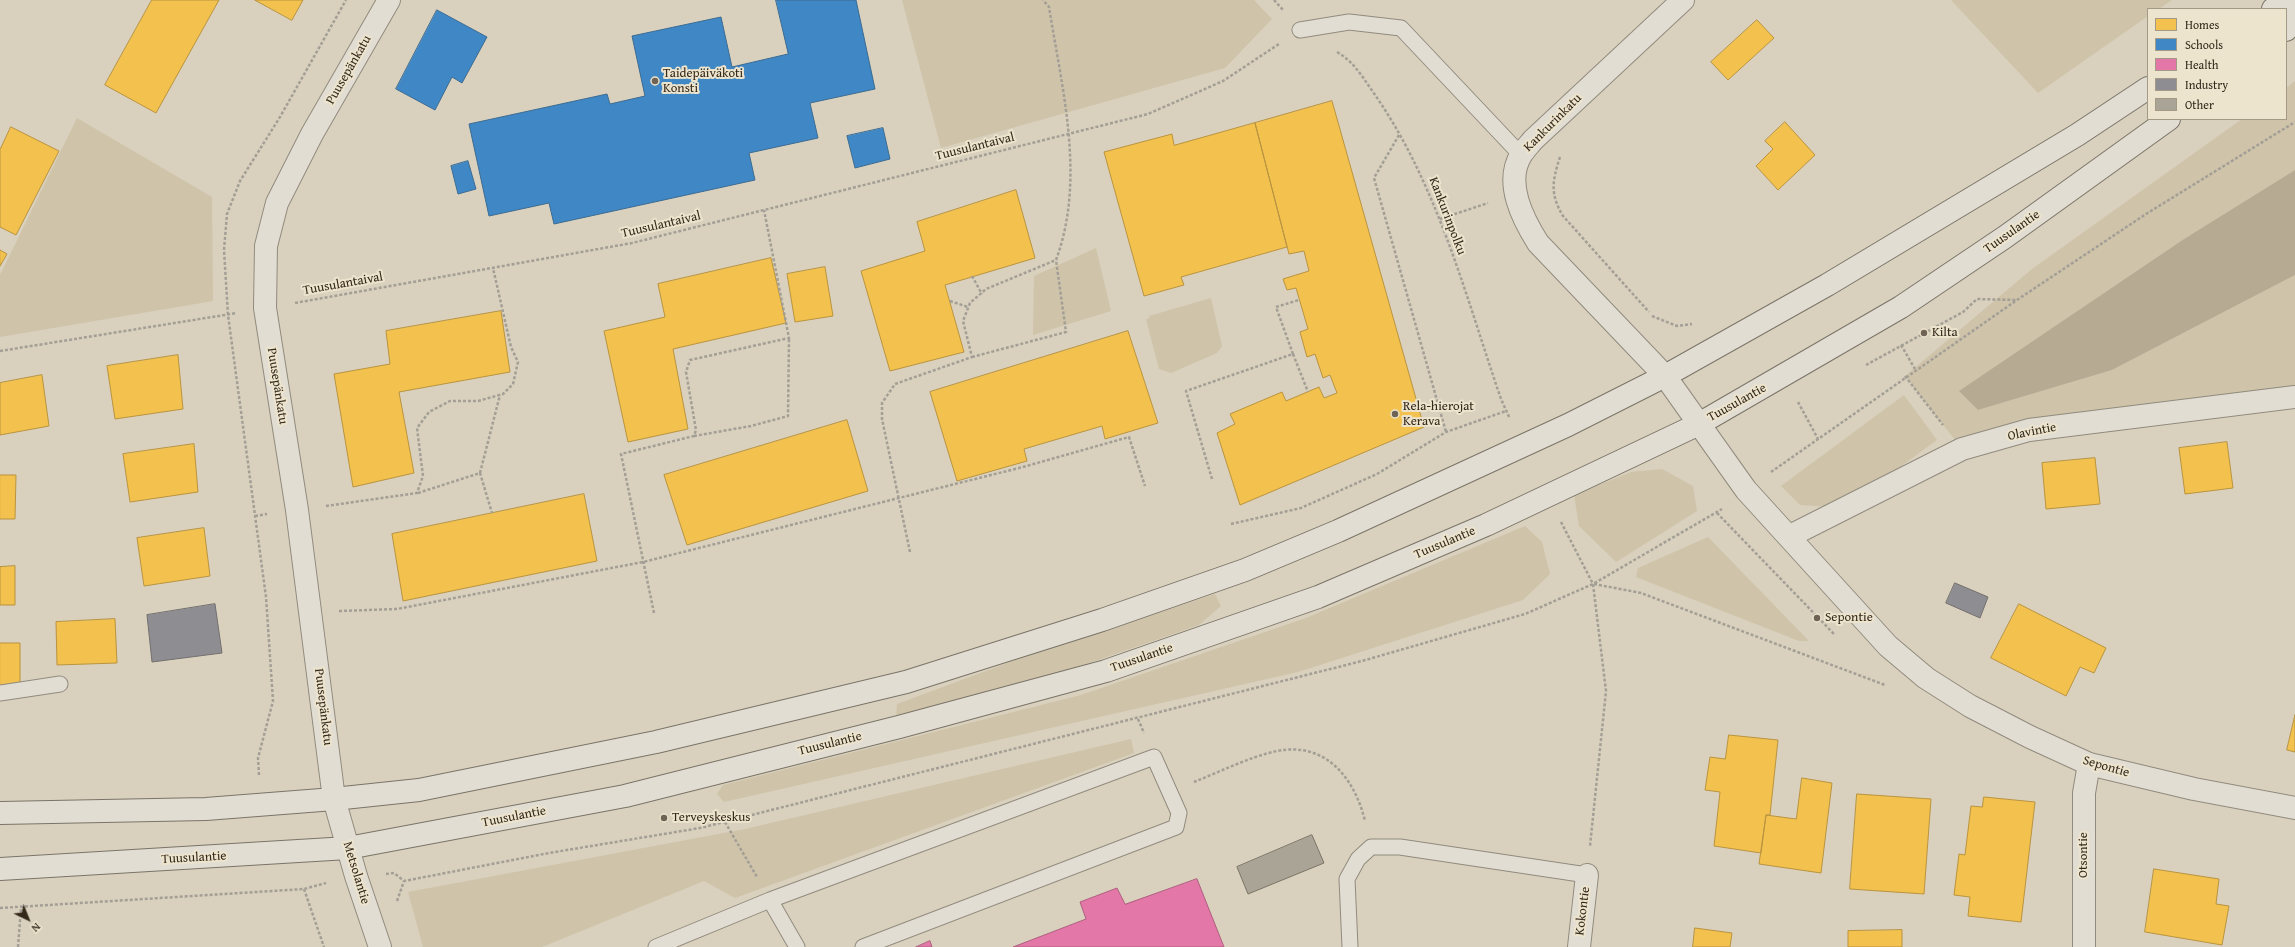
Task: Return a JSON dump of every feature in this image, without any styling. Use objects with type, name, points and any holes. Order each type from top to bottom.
[{"type":"main road","name":"Puusepänkatu","points":[[334,799],[299,525],[265,308],[266,246],[277,203],[312,134],[389,0]]},
{"type":"main road","name":"Kankurinkatu","points":[[1665,376],[1538,243],[1523,220],[1516,194],[1515,174],[1521,155],[1556,118],[1683,0]]},
{"type":"main road","points":[[2274,8],[2293,0]]},
{"type":"main road","points":[[2287,29],[2295,20]]},
{"type":"main road","points":[[0,814],[206,810],[419,790],[656,742],[906,682],[1102,620],[1245,570],[1338,530],[1554,432],[1665,376],[1847,272],[2077,135],[2147,89]]},
{"type":"main road","name":"Tuusulantie","points":[[0,869],[348,848],[625,796],[891,729],[1106,671],[1318,597],[1486,525],[1699,424],[1784,377],[1901,308],[2005,237],[2168,120]]},
{"type":"main road","name":"Sepontie","points":[[1665,376],[1746,490],[1790,536],[1888,646],[1926,678],[1970,706],[2030,737],[2089,764],[2194,789],[2295,808]]},
{"type":"main road","name":"Olavintie","points":[[1790,536],[1962,449],[2028,430],[2295,397]]},
{"type":"main road","name":"Otsontie","points":[[2084,947],[2084,793],[2089,764]]},
{"type":"main road","name":"Metsolantie","points":[[334,799],[380,947]]},
{"type":"main road","name":"Kokontie","points":[[1579,947],[1587,875]]},
{"type":"lane","points":[[1300,30],[1349,22],[1401,28],[1521,155]]},
{"type":"lane","points":[[0,693],[60,684]]},
{"type":"lane","points":[[656,947],[770,900],[1154,757],[1179,813],[1176,827],[863,947]]},
{"type":"lane","points":[[1350,947],[1347,879],[1358,859],[1372,847],[1400,847],[1587,875]]},
{"type":"lane","points":[[770,900],[797,947]]},
{"type":"path","points":[[910,552],[882,419],[882,403],[895,384],[972,358],[1066,332],[1056,260],[1062,244],[1068,203],[1071,158],[1049,7],[1043,0]]},
{"type":"path","name":"Tuusulantaival","points":[[0,351],[265,308],[632,243],[1148,114],[1223,81],[1300,30]]},
{"type":"path","name":"Kankurinpolku","points":[[1300,30],[1349,59],[1383,107],[1399,135],[1434,202],[1506,411],[1512,424]]},
{"type":"path","points":[[1593,584],[1717,513],[1746,490],[1905,376],[2017,300],[2146,214],[2295,122]]},
{"type":"path","points":[[1399,135],[1374,178],[1446,432]]},
{"type":"path","points":[[1566,152],[1560,158],[1552,186],[1555,202],[1563,216],[1654,317],[1676,326],[1698,324]]},
{"type":"path","points":[[654,613],[622,454],[694,436],[751,426],[788,416],[790,338],[764,210]]},
{"type":"path","points":[[972,358],[963,321],[970,303],[986,290],[1056,260]]},
{"type":"path","points":[[417,493],[423,476],[417,428],[429,412],[450,401],[478,401],[500,395],[513,384],[518,362],[511,347],[493,268]]},
{"type":"path","points":[[972,276],[982,294]]},
{"type":"path","points":[[1860,368],[1963,312],[1978,299],[2017,300]]},
{"type":"path","points":[[1299,300],[1276,307],[1308,392]]},
{"type":"path","points":[[950,301],[968,307]]},
{"type":"path","points":[[694,436],[696,430],[686,372],[690,360],[790,338]]},
{"type":"path","points":[[1902,345],[1916,369]]},
{"type":"path","points":[[1212,479],[1186,391],[1293,354]]},
{"type":"path","points":[[1905,376],[1962,449]]},
{"type":"path","points":[[1784,377],[1818,439]]},
{"type":"path","points":[[492,513],[480,473],[500,395]]},
{"type":"path","points":[[1798,402],[1805,398]]},
{"type":"path","points":[[1231,524],[1301,508],[1377,474],[1446,432],[1506,411]]},
{"type":"path","points":[[337,611],[397,609],[644,562],[899,497],[1022,468],[1129,437],[1145,486]]},
{"type":"path","points":[[320,507],[417,493],[480,473]]},
{"type":"path","points":[[1559,518],[1593,584],[1606,691],[1587,875]]},
{"type":"path","points":[[1593,584],[1641,593],[1888,686]]},
{"type":"path","points":[[1170,791],[1278,751],[1303,750],[1322,756],[1340,770],[1355,792],[1372,847]]},
{"type":"path","points":[[725,822],[770,900]]},
{"type":"path","points":[[304,889],[324,947]]},
{"type":"path","points":[[18,947],[21,908]]},
{"type":"shaded area","points":[[902,0],[1254,0],[1272,19],[1225,68],[941,148]]},
{"type":"shaded area","points":[[1951,0],[2172,0],[2160,8],[2147,8],[2147,17],[2038,93]]},
{"type":"shaded area","points":[[2295,81],[2295,170],[2184,239],[1960,391],[1978,410],[2112,370],[2295,275],[2295,387],[1962,449],[1905,376],[2032,269],[2241,120],[2287,120],[2287,87]]},
{"type":"shaded area","points":[[77,118],[212,197],[213,301],[0,337],[0,275]]},
{"type":"shaded area","points":[[2295,170],[2295,275],[2112,370],[1978,410],[1959,391],[2184,239]]},
{"type":"shaded area","points":[[1096,248],[1111,311],[1033,335],[1034,276]]},
{"type":"shaded area","points":[[1211,298],[1222,346],[1217,353],[1171,373],[1159,369],[1146,319],[1150,318],[1149,316]]},
{"type":"shaded area","points":[[1904,395],[1937,440],[1867,491],[1832,507],[1800,505],[1781,486]]},
{"type":"shaded area","points":[[1662,469],[1693,486],[1697,511],[1616,562],[1579,526],[1574,495],[1631,472]]},
{"type":"shaded area","points":[[1525,526],[1542,542],[1550,574],[1523,600],[1298,672],[724,802],[717,794],[723,785],[1081,695],[1306,618]]},
{"type":"shaded area","points":[[1708,537],[1809,641],[1799,641],[1636,577],[1638,568]]},
{"type":"shaded area","points":[[1215,594],[1221,606],[1199,625],[1046,678],[896,721],[897,704],[1029,655]]},
{"type":"shaded area","points":[[1131,739],[1134,753],[735,898],[704,881],[542,947],[423,947],[408,892],[745,829]]},
{"type":"building: Homes","points":[[152,0],[219,0],[156,113],[105,85]]},
{"type":"building: Homes","points":[[255,0],[303,0],[292,20]]},
{"type":"building: Homes","points":[[1757,20],[1774,38],[1728,80],[1711,62]]},
{"type":"building: Homes","points":[[1332,101],[1424,427],[1240,505],[1217,433],[1235,424],[1230,414],[1282,392],[1286,401],[1319,387],[1324,398],[1337,393],[1330,375],[1323,378],[1315,354],[1307,357],[1300,332],[1308,329],[1296,288],[1287,290],[1283,279],[1309,271],[1304,251],[1289,254],[1255,123]]},
{"type":"building: Homes","points":[[1785,122],[1815,155],[1778,190],[1756,166],[1773,149],[1765,141]]},
{"type":"building: Homes","points":[[1255,123],[1287,247],[1181,277],[1184,285],[1144,296],[1104,152],[1172,134],[1174,145]]},
{"type":"building: Homes","points":[[11,127],[59,151],[16,235],[0,227],[0,150]]},
{"type":"building: Homes","points":[[1016,190],[1035,258],[945,285],[964,352],[890,371],[861,271],[925,251],[917,222]]},
{"type":"building: Homes","points":[[0,250],[7,254],[0,266]]},
{"type":"building: Homes","points":[[771,258],[786,323],[673,349],[688,429],[628,442],[604,331],[665,317],[658,284]]},
{"type":"building: Homes","points":[[825,267],[833,316],[795,322],[787,274]]},
{"type":"building: Homes","points":[[501,311],[510,372],[399,392],[414,473],[353,487],[334,374],[390,364],[386,331]]},
{"type":"building: Homes","points":[[1128,331],[1158,423],[1105,439],[1102,426],[1024,449],[1027,461],[957,481],[930,392]]},
{"type":"building: Homes","points":[[178,355],[183,409],[115,419],[107,366]]},
{"type":"building: Homes","points":[[42,375],[49,426],[0,435],[0,383]]},
{"type":"building: Homes","points":[[847,420],[868,491],[687,545],[664,475]]},
{"type":"building: Homes","points":[[2227,442],[2233,488],[2185,494],[2179,448]]},
{"type":"building: Homes","points":[[194,444],[198,492],[130,502],[123,454]]},
{"type":"building: Homes","points":[[2095,458],[2100,504],[2046,509],[2042,463]]},
{"type":"building: Homes","points":[[0,475],[16,475],[15,519],[0,519]]},
{"type":"building: Homes","points":[[584,494],[597,561],[403,601],[392,534]]},
{"type":"building: Homes","points":[[204,528],[210,576],[144,586],[137,538]]},
{"type":"building: Homes","points":[[15,566],[15,605],[0,605],[0,567]]},
{"type":"building: Homes","points":[[2019,604],[2106,648],[2094,673],[2080,667],[2066,696],[1991,658]]},
{"type":"building: Homes","points":[[115,619],[117,663],[57,665],[56,622]]},
{"type":"building: Homes","points":[[0,643],[20,643],[20,687],[0,687]]},
{"type":"building: Homes","points":[[2295,715],[2295,752],[2287,750]]},
{"type":"building: Homes","points":[[1729,735],[1778,740],[1770,815],[1766,815],[1761,853],[1714,846],[1720,792],[1705,790],[1710,757],[1725,759]]},
{"type":"building: Homes","points":[[1802,778],[1832,783],[1821,873],[1759,864],[1766,815],[1796,819]]},
{"type":"building: Homes","points":[[1857,794],[1931,799],[1924,894],[1850,889]]},
{"type":"building: Homes","points":[[1984,797],[2035,802],[2021,922],[1968,916],[1970,897],[1954,895],[1959,854],[1965,855],[1971,806],[1982,807]]},
{"type":"building: Homes","points":[[2154,869],[2219,879],[2216,904],[2229,906],[2222,945],[2145,932]]},
{"type":"building: Homes","points":[[1695,928],[1732,933],[1730,947],[1693,947]]},
{"type":"building: Homes","points":[[1902,930],[1902,947],[1848,947],[1848,931]]},
{"type":"building: Schools","name":"Taidepäiväkoti Konsti","points":[[776,0],[856,0],[875,89],[810,103],[818,138],[749,153],[755,180],[554,224],[549,203],[489,216],[469,124],[607,94],[610,104],[645,96],[632,36],[721,17],[732,67],[788,54]]},
{"type":"building: Schools","points":[[437,10],[487,37],[462,83],[452,77],[435,110],[396,89]]},
{"type":"building: Schools","points":[[883,128],[890,159],[855,168],[847,136]]},
{"type":"building: Schools","points":[[468,161],[476,189],[458,194],[451,166]]},
{"type":"building: Health","points":[[1197,879],[1224,947],[1013,947],[1086,919],[1080,902],[1117,888],[1125,904]]},
{"type":"building: Health","points":[[930,941],[932,947],[916,947]]},
{"type":"building: Industry","points":[[1955,583],[1988,597],[1980,618],[1946,603]]},
{"type":"building: Industry","points":[[215,604],[222,653],[152,662],[147,615]]},
{"type":"building: Other","points":[[1312,835],[1324,863],[1248,894],[1237,867]]},
{"type":"place","name":"Taidepäiväkoti Konsti","points":[[655,81]]},
{"type":"place","name":"Kilta","points":[[1924,333]]},
{"type":"place","name":"Rela-hierojat Kerava","points":[[1395,414]]},
{"type":"place","name":"Sepontie","points":[[1817,618]]},
{"type":"place","name":"Terveyskeskus","points":[[664,818]]}]
